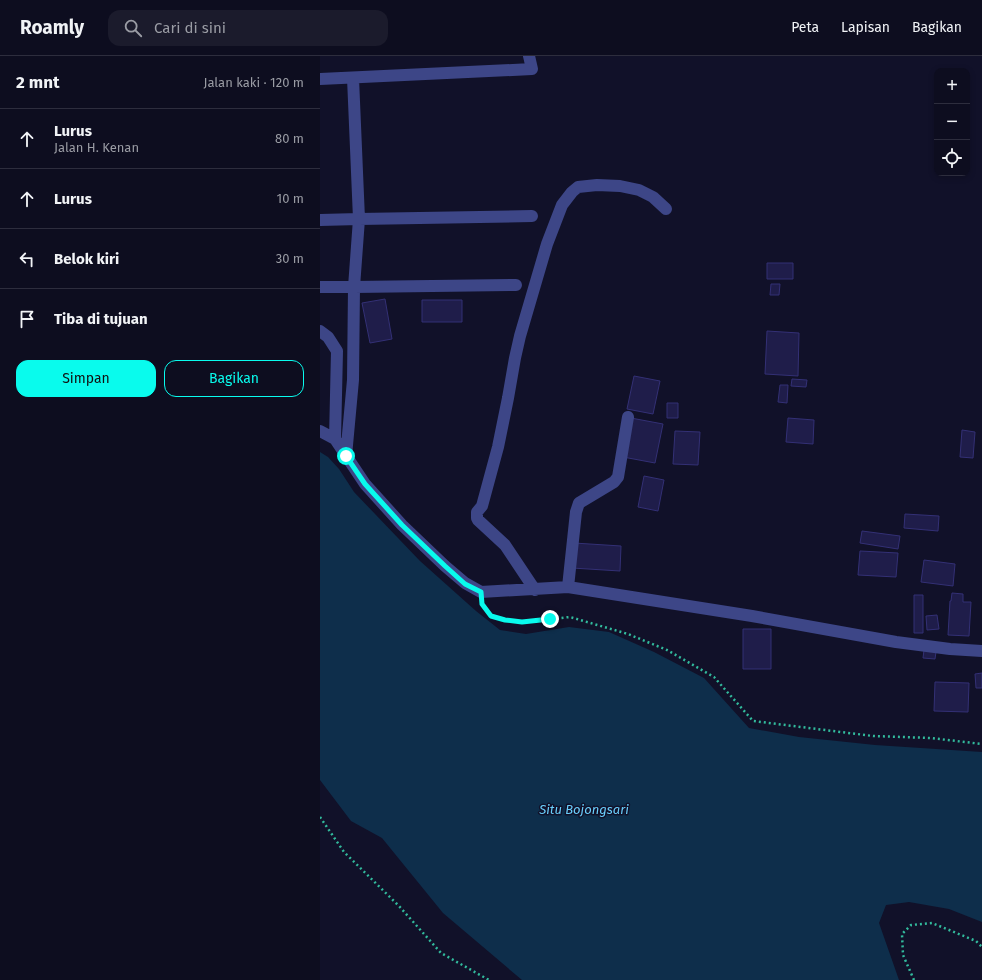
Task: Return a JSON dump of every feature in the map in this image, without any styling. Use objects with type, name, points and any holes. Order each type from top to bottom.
[{"type":"street","points":[[320,79],[532,69],[529,56]]},
{"type":"street","points":[[346,456],[353,380],[354,287],[359,220],[353,78]]},
{"type":"street","points":[[534,590],[505,545],[480,522],[477,512],[482,506],[498,447],[514,358],[547,244],[562,205],[572,192],[580,186],[620,186],[635,189],[653,197],[666,209]]},
{"type":"street","points":[[320,220],[532,216]]},
{"type":"street","points":[[320,288],[516,285]]},
{"type":"street","points":[[320,331],[328,337],[337,351],[335,439]]},
{"type":"street","points":[[568,587],[576,512],[579,504],[614,482],[618,477],[628,417]]},
{"type":"street","points":[[320,431],[335,439],[365,484],[402,525],[465,584],[481,592],[568,587],[759,617],[896,642],[950,649],[982,651]]},
{"type":"path","points":[[481,592],[482,604],[491,616],[505,620],[522,622],[570,617],[628,634],[667,650],[714,677],[753,721],[873,736],[931,738],[982,744]]},
{"type":"path","points":[[320,817],[344,852],[399,906],[441,953],[489,980]]},
{"type":"path","points":[[914,980],[903,956],[902,934],[911,925],[932,923],[976,941],[982,946]]},
{"type":"water","name":"Situ Bojongsari","points":[[320,452],[328,457],[339,469],[354,492],[420,561],[476,611],[500,630],[526,634],[569,627],[609,632],[654,652],[704,678],[749,728],[799,737],[875,745],[982,752],[982,922],[949,909],[909,902],[886,905],[879,923],[899,980],[522,980],[443,913],[382,838],[351,821],[320,780]]},
{"type":"building","points":[[767,263],[793,263],[793,279],[767,279]]},
{"type":"building","points":[[771,284],[780,284],[779,295],[770,295]]},
{"type":"building","points":[[385,299],[392,339],[370,343],[362,303]]},
{"type":"building","points":[[422,300],[462,300],[462,322],[422,322]]},
{"type":"building","points":[[767,331],[799,333],[798,376],[765,374]]},
{"type":"building","points":[[634,376],[660,381],[653,414],[627,409]]},
{"type":"building","points":[[792,379],[807,380],[806,387],[791,386]]},
{"type":"building","points":[[780,385],[788,385],[787,403],[778,402]]},
{"type":"building","points":[[667,403],[678,403],[678,418],[667,418]]},
{"type":"building","points":[[631,418],[663,424],[655,463],[623,457]]},
{"type":"building","points":[[788,418],[814,420],[813,444],[786,442]]},
{"type":"building","points":[[962,430],[975,432],[973,458],[960,457]]},
{"type":"building","points":[[675,431],[700,432],[698,465],[673,464]]},
{"type":"building","points":[[644,476],[664,480],[658,511],[638,507]]},
{"type":"building","points":[[905,514],[939,516],[938,531],[904,528]]},
{"type":"building","points":[[862,531],[900,536],[898,549],[860,543]]},
{"type":"building","points":[[574,543],[621,546],[620,571],[572,568]]},
{"type":"building","points":[[860,551],[898,553],[896,577],[858,575]]},
{"type":"building","points":[[924,560],[955,564],[953,586],[921,582]]},
{"type":"building","points":[[952,593],[963,594],[963,602],[971,602],[969,636],[948,635],[950,601]]},
{"type":"building","points":[[914,595],[923,595],[923,633],[914,633]]},
{"type":"building","points":[[937,615],[939,629],[927,630],[926,616]]},
{"type":"building","points":[[743,629],[771,629],[771,669],[743,669]]},
{"type":"building","points":[[924,650],[936,652],[935,659],[923,658]]},
{"type":"building","points":[[982,673],[982,688],[976,688],[975,674]]},
{"type":"building","points":[[935,682],[969,683],[968,712],[934,711]]},
{"type":"route","points":[[346,456],[365,484],[402,525],[465,584],[481,592],[482,604],[491,616],[505,620],[522,622],[550,619]]}]
